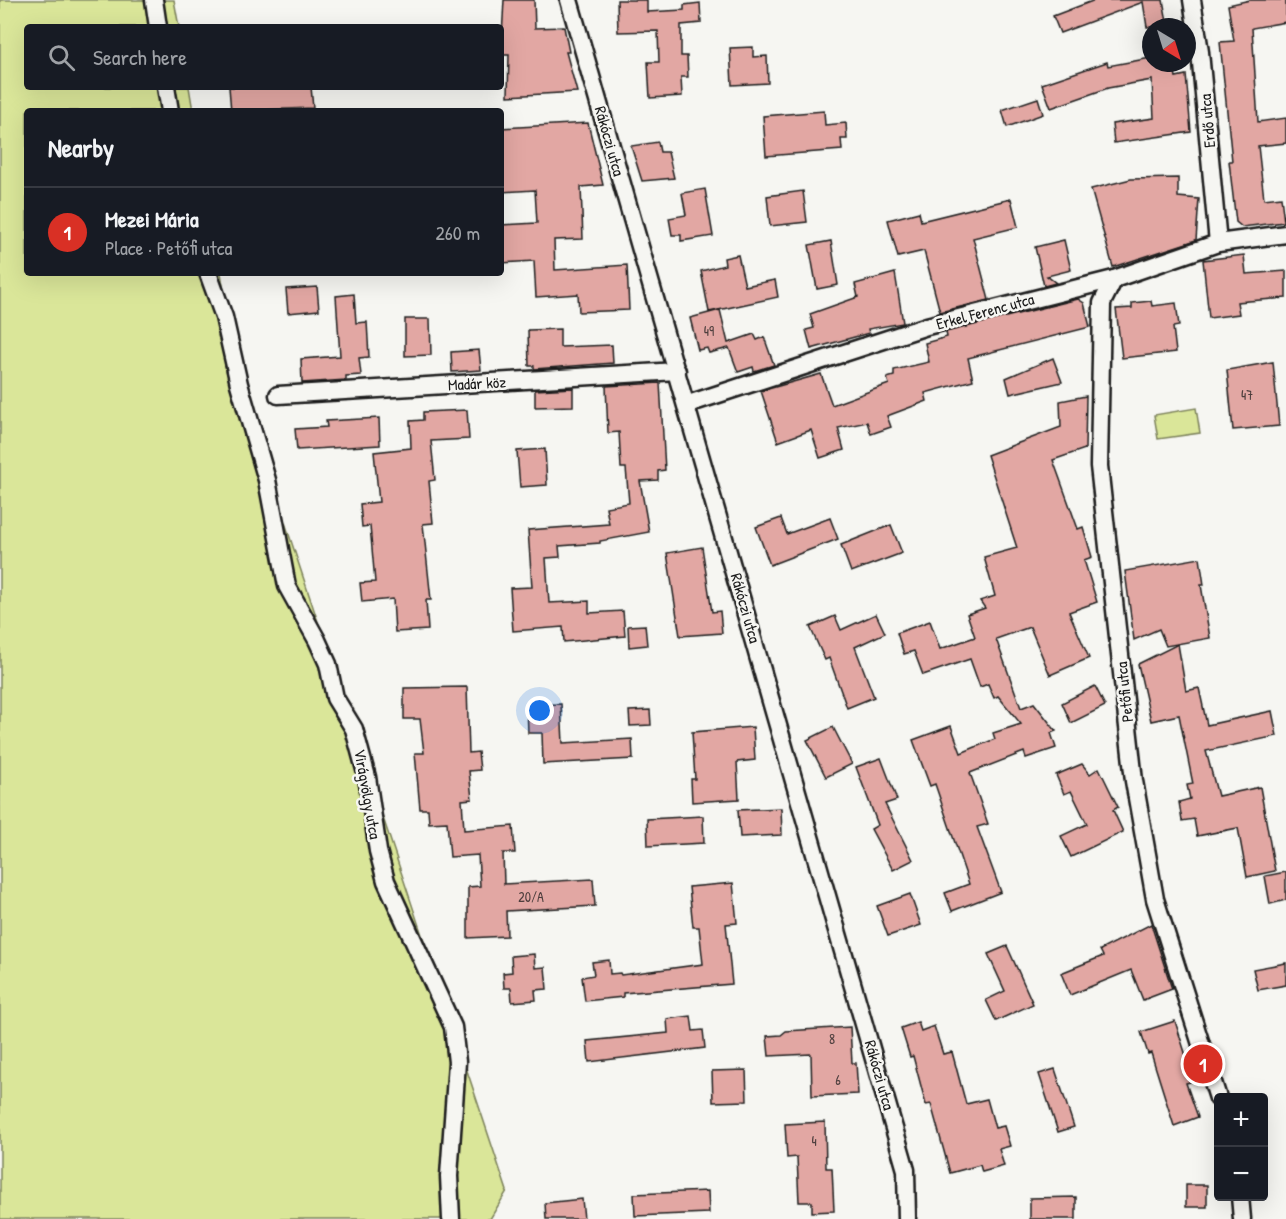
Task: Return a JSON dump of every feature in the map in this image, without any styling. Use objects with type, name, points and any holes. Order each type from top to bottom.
[{"type":"street","points":[[154,0],[158,24]]},
{"type":"street","name":"Rákóczi utca","points":[[569,0],[688,404],[906,1170],[907,1219]]},
{"type":"street","name":"Erdő utca","points":[[1192,0],[1200,52],[1218,243]]},
{"type":"street","points":[[166,90],[170,108]]},
{"type":"street","name":"Erkel Ferenc utca","points":[[688,404],[927,327],[1114,279],[1218,243],[1286,234]]},
{"type":"street","name":"Virágvölgy utca","points":[[209,276],[224,317],[239,384],[267,480],[286,586],[328,664],[335,698],[354,729],[367,777],[378,851],[386,881],[453,1027],[457,1055],[449,1176],[451,1219]]},
{"type":"street","name":"Petőfi utca","points":[[1114,279],[1102,303],[1100,466],[1134,781],[1155,899],[1216,1093]]},
{"type":"street","name":"Madár köz","points":[[278,395],[677,371]]},
{"type":"street","points":[[1240,1201],[1242,1219]]},
{"type":"green space","points":[[0,0],[174,0],[178,24],[24,24],[24,90],[190,90],[192,108],[24,108],[24,276],[221,276],[239,384],[507,1191],[490,1219],[0,1219]]},
{"type":"green space","points":[[1196,408],[1200,433],[1158,439],[1154,415]]},
{"type":"building","points":[[504,0],[534,0],[535,28],[564,27],[569,52],[566,52],[577,92],[508,96],[509,55],[504,55]]},
{"type":"building","points":[[617,0],[647,0],[647,12],[684,10],[684,5],[700,3],[701,23],[681,25],[681,56],[687,56],[688,77],[681,77],[682,96],[650,98],[648,62],[659,62],[658,31],[618,32]]},
{"type":"building","points":[[1095,0],[1163,0],[1166,18],[1146,18],[1143,2],[1060,33],[1053,16]]},
{"type":"building","points":[[1250,0],[1286,0],[1286,22],[1252,28],[1258,122],[1286,118],[1286,143],[1258,146],[1264,199],[1281,197],[1284,222],[1242,227],[1236,222],[1220,42],[1234,41],[1228,5]]},
{"type":"building","points":[[753,47],[753,57],[767,56],[768,83],[732,85],[730,48]]},
{"type":"building","points":[[1142,60],[1142,72],[1175,72],[1176,77],[1186,75],[1191,132],[1114,143],[1112,124],[1154,118],[1152,80],[1108,88],[1051,108],[1042,84],[1107,62],[1108,66]]},
{"type":"building","points":[[229,90],[311,90],[313,108],[231,108]]},
{"type":"building","points":[[1038,98],[1043,114],[1007,127],[1002,110]]},
{"type":"building","points":[[824,111],[825,125],[846,123],[847,139],[841,139],[842,150],[766,156],[763,116]]},
{"type":"building","points":[[588,123],[603,185],[581,187],[583,239],[554,240],[555,270],[627,265],[629,310],[579,312],[578,294],[536,297],[534,261],[504,263],[504,225],[537,223],[535,190],[504,192],[504,128]]},
{"type":"building","points":[[658,142],[660,152],[668,152],[674,178],[642,181],[631,146]]},
{"type":"building","points":[[1178,178],[1178,197],[1199,199],[1196,240],[1113,267],[1091,189],[1131,179]]},
{"type":"building","points":[[705,189],[713,236],[681,241],[681,235],[672,235],[669,218],[686,215],[682,193]]},
{"type":"building","points":[[803,191],[807,222],[770,226],[767,196]]},
{"type":"building","points":[[1011,199],[1018,227],[973,238],[989,300],[940,312],[924,251],[898,257],[888,220],[919,212],[921,221]]},
{"type":"building","points":[[1064,240],[1071,270],[1047,276],[1056,283],[1044,286],[1035,247]]},
{"type":"building","points":[[831,241],[838,285],[817,289],[809,245]]},
{"type":"building","points":[[738,255],[745,286],[775,280],[778,297],[709,312],[701,271],[725,265],[724,258]]},
{"type":"building","points":[[1244,255],[1246,274],[1286,271],[1286,298],[1237,302],[1239,314],[1209,318],[1203,260]]},
{"type":"building","points":[[895,273],[903,323],[868,329],[869,333],[811,349],[806,330],[814,328],[810,314],[858,297],[855,284]]},
{"type":"building","points":[[317,287],[319,310],[288,313],[286,289]]},
{"type":"building","points":[[354,294],[356,323],[367,322],[369,357],[359,358],[361,375],[346,376],[346,380],[302,383],[301,359],[340,356],[336,296]]},
{"type":"building","points":[[1078,299],[1084,303],[1090,327],[968,358],[973,380],[925,393],[927,401],[887,416],[891,427],[871,434],[867,422],[838,428],[844,450],[820,458],[811,430],[778,442],[761,391],[821,374],[832,405],[889,384],[887,378],[894,376],[894,370],[929,362],[925,343],[947,337],[946,332]]},
{"type":"building","points":[[1151,301],[1152,306],[1176,303],[1179,326],[1173,327],[1176,352],[1122,358],[1116,309],[1132,308],[1132,303]]},
{"type":"building","points":[[720,310],[728,343],[754,334],[757,340],[764,337],[774,365],[754,371],[753,367],[738,372],[729,348],[709,353],[707,348],[698,350],[690,318]]},
{"type":"building","points":[[405,319],[430,319],[431,355],[405,356]]},
{"type":"building","points":[[560,329],[560,347],[612,345],[613,363],[534,369],[534,366],[529,366],[528,330]]},
{"type":"building","points":[[479,350],[481,370],[452,372],[451,352]]},
{"type":"building","points":[[1053,358],[1062,382],[1010,394],[1006,378]]},
{"type":"building","points":[[1273,362],[1279,426],[1233,430],[1227,370]]},
{"type":"building","points":[[660,383],[665,470],[658,471],[658,480],[640,481],[649,532],[600,541],[600,543],[559,546],[560,557],[546,558],[549,603],[589,601],[589,613],[623,611],[625,636],[564,642],[563,627],[513,631],[510,588],[532,587],[528,530],[609,524],[606,507],[629,503],[626,468],[621,468],[619,432],[608,433],[606,386]]},
{"type":"building","points":[[573,388],[573,406],[535,407],[535,390]]},
{"type":"building","points":[[1086,396],[1085,449],[1053,460],[1078,529],[1083,527],[1092,557],[1084,560],[1097,602],[1069,612],[1089,658],[1050,675],[1030,627],[996,639],[1021,708],[1034,703],[1056,731],[1051,733],[1056,748],[1026,758],[1024,752],[970,773],[988,824],[977,827],[1001,892],[952,911],[945,893],[969,884],[935,784],[930,786],[913,740],[951,726],[961,753],[995,739],[993,733],[1021,724],[998,696],[994,698],[988,684],[980,687],[970,659],[923,675],[914,651],[904,654],[897,633],[930,621],[940,649],[975,637],[967,614],[985,608],[980,601],[995,596],[984,557],[1017,548],[987,455],[1061,427],[1060,401]]},
{"type":"building","points":[[467,410],[469,439],[431,441],[435,480],[429,481],[433,523],[423,524],[431,600],[426,600],[428,630],[395,632],[393,599],[362,602],[360,583],[375,582],[370,526],[362,527],[360,504],[379,502],[374,452],[411,448],[410,421],[423,420],[423,412]]},
{"type":"building","points":[[379,418],[380,445],[297,450],[295,429],[327,427],[326,421]]},
{"type":"building","points":[[545,449],[547,485],[520,487],[517,451]]},
{"type":"building","points":[[781,518],[787,534],[830,518],[838,539],[770,565],[756,527]]},
{"type":"building","points":[[891,525],[902,553],[851,572],[841,545]]},
{"type":"building","points":[[702,547],[712,612],[720,611],[722,633],[680,636],[667,553]]},
{"type":"building","points":[[1200,558],[1204,585],[1201,585],[1210,638],[1166,646],[1159,629],[1134,640],[1125,571]]},
{"type":"building","points":[[876,614],[885,633],[855,647],[874,697],[847,708],[829,658],[825,660],[810,627],[835,616],[841,630]]},
{"type":"building","points":[[645,625],[647,645],[629,647],[628,626]]},
{"type":"building","points":[[1178,644],[1186,691],[1199,688],[1207,725],[1272,711],[1277,736],[1206,751],[1218,796],[1260,787],[1275,871],[1247,877],[1238,828],[1197,836],[1194,819],[1182,821],[1179,802],[1190,799],[1187,785],[1193,784],[1179,715],[1151,721],[1138,664]]},
{"type":"building","points":[[1095,686],[1105,706],[1071,723],[1062,703]]},
{"type":"building","points":[[467,687],[469,753],[478,752],[480,770],[469,771],[472,799],[462,800],[464,830],[513,826],[515,853],[503,853],[504,884],[593,879],[595,906],[506,911],[507,936],[468,938],[468,887],[480,886],[478,855],[450,857],[447,822],[429,823],[428,809],[420,809],[415,753],[424,753],[420,719],[404,719],[404,688]]},
{"type":"building","points":[[561,704],[563,743],[632,739],[633,759],[543,764],[542,733],[528,733],[527,705]]},
{"type":"building","points":[[650,710],[651,725],[630,726],[629,711]]},
{"type":"building","points":[[753,727],[755,760],[737,762],[739,799],[692,802],[691,779],[695,779],[692,732]]},
{"type":"building","points":[[833,727],[852,764],[826,777],[807,740]]},
{"type":"building","points":[[881,758],[897,800],[885,804],[913,860],[893,870],[871,829],[878,825],[856,767]]},
{"type":"building","points":[[1082,764],[1090,774],[1099,768],[1118,807],[1113,810],[1123,832],[1071,857],[1061,836],[1087,824],[1071,791],[1064,794],[1056,775]]},
{"type":"building","points":[[781,808],[782,835],[740,837],[738,810]]},
{"type":"building","points":[[703,816],[704,843],[648,846],[647,819]]},
{"type":"building","points":[[1286,872],[1286,900],[1270,904],[1265,876]]},
{"type":"building","points":[[733,883],[737,923],[726,924],[732,984],[623,993],[623,997],[585,1001],[582,977],[594,975],[592,962],[609,960],[610,974],[620,973],[621,975],[703,964],[699,927],[693,927],[689,887]]},
{"type":"building","points":[[910,894],[921,925],[888,936],[877,906]]},
{"type":"building","points":[[1151,924],[1172,989],[1143,1000],[1131,970],[1070,995],[1061,973],[1103,956],[1100,950]]},
{"type":"building","points":[[1007,946],[1033,1004],[996,1021],[986,1000],[1005,991],[988,954]]},
{"type":"building","points":[[534,954],[535,968],[545,967],[547,989],[535,990],[536,1000],[512,1002],[511,988],[504,988],[503,973],[512,972],[511,956]]},
{"type":"building","points":[[1286,963],[1286,985],[1258,990],[1253,969]]},
{"type":"building","points":[[691,1016],[693,1031],[703,1030],[705,1048],[589,1062],[587,1041],[668,1033],[667,1019]]},
{"type":"building","points":[[1175,1021],[1194,1081],[1186,1083],[1198,1117],[1174,1126],[1151,1053],[1148,1054],[1141,1032]]},
{"type":"building","points":[[918,1022],[921,1031],[934,1026],[943,1054],[952,1052],[966,1104],[987,1099],[995,1128],[1004,1126],[1010,1146],[999,1149],[1004,1166],[982,1172],[980,1165],[950,1173],[931,1104],[926,1105],[913,1056],[910,1057],[901,1028]]},
{"type":"building","points":[[850,1027],[852,1063],[856,1063],[858,1094],[812,1096],[811,1054],[769,1056],[767,1036],[781,1035],[786,1031]]},
{"type":"building","points":[[1055,1069],[1074,1127],[1058,1132],[1039,1074]]},
{"type":"building","points":[[746,1070],[747,1101],[713,1102],[712,1071]]},
{"type":"building","points":[[825,1122],[826,1168],[832,1168],[834,1211],[812,1212],[812,1202],[799,1202],[797,1157],[787,1158],[785,1124]]},
{"type":"building","points":[[1186,1185],[1207,1185],[1207,1207],[1186,1207]]},
{"type":"building","points":[[708,1191],[709,1213],[635,1216],[634,1194]]},
{"type":"building","points":[[1076,1197],[1076,1219],[1030,1219],[1030,1198]]},
{"type":"building","points":[[582,1199],[584,1219],[546,1219],[545,1203]]},
{"type":"place","name":"Mezei Mária","points":[[1203,1064]]}]
